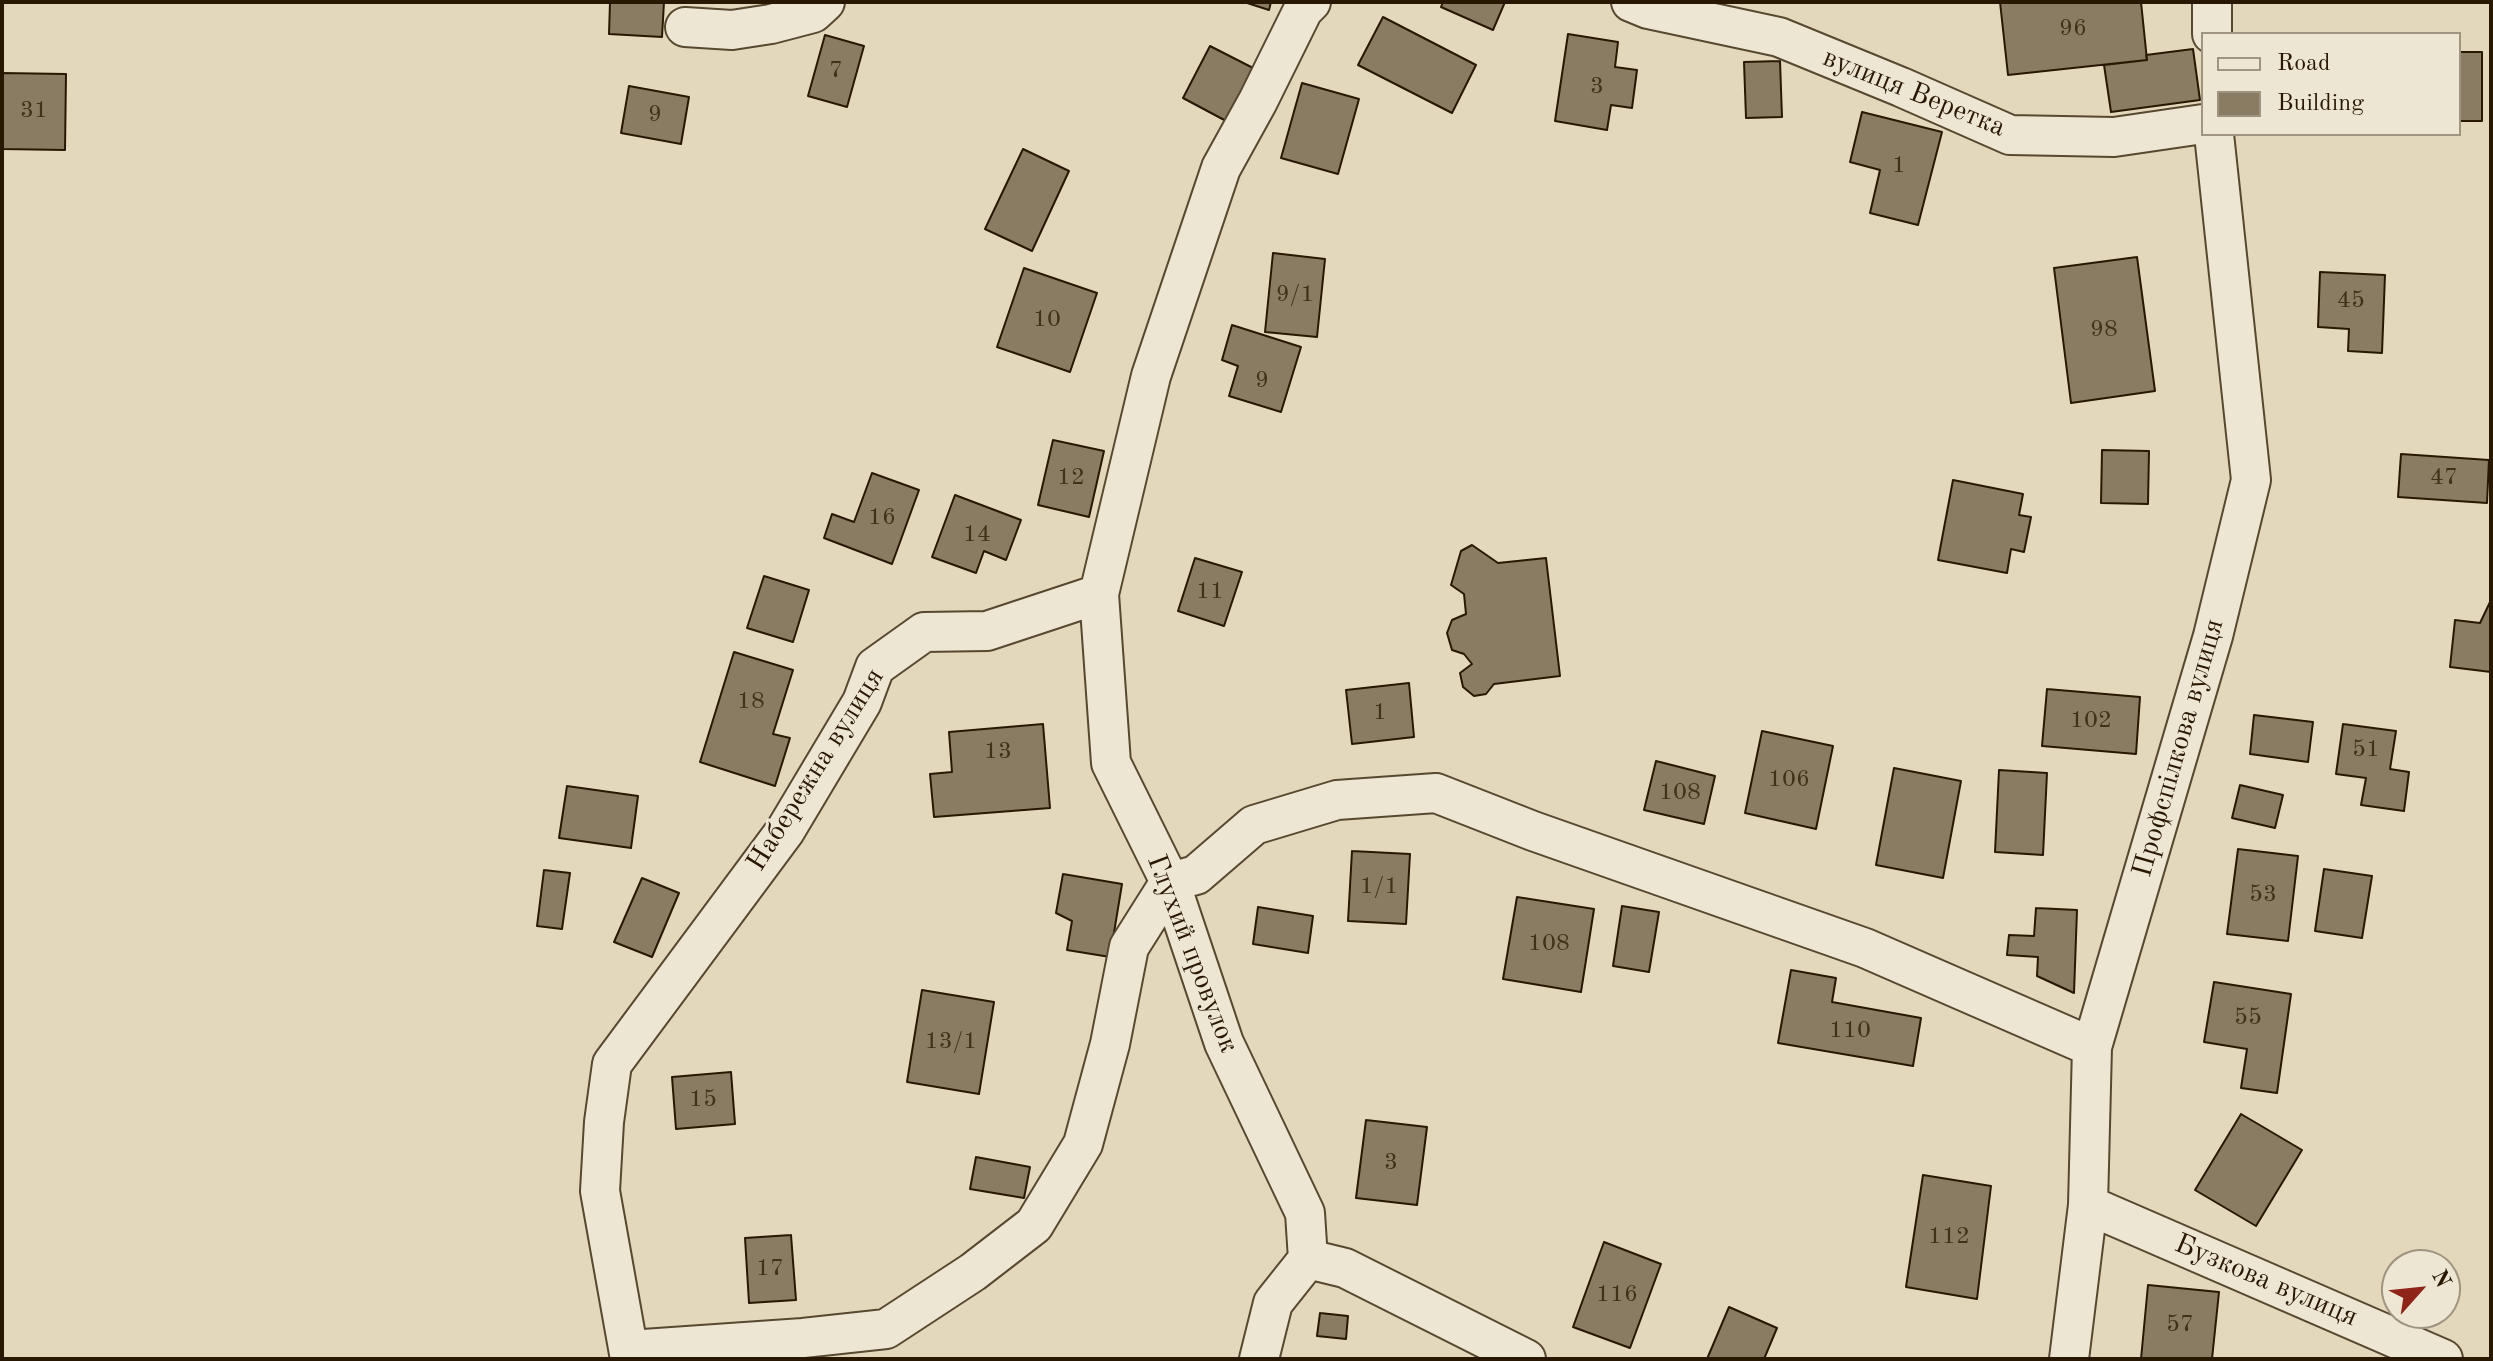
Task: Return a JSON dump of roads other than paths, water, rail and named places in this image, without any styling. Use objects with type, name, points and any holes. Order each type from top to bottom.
[{"type":"street","points":[[685,27],[732,30],[771,24],[813,13],[825,2]]},
{"type":"street","points":[[1099,594],[1151,376],[1221,168],[1303,10],[1311,2]]},
{"type":"street","name":"вулиця Веретка","points":[[1631,2],[1648,9],[1779,37],[2010,135],[2114,137],[2201,124]]},
{"type":"street","points":[[2212,2],[2212,32]]},
{"type":"street","name":"Профспілкова вулиця","points":[[2069,1359],[2088,1205],[2092,1047],[2213,636],[2251,480],[2214,136]]},
{"type":"street","name":"Глухий провулок","points":[[1099,594],[1111,763],[1170,882],[1224,1043],[1305,1213],[1308,1259]]},
{"type":"street","name":"Набережна вулиця","points":[[629,1355],[600,1191],[604,1122],[612,1064],[785,831],[862,702],[875,667],[924,632],[987,631],[1099,594]]},
{"type":"street","points":[[629,1355],[886,1329],[973,1272],[1034,1225],[1083,1144],[1110,1044],[1129,947],[1170,882],[1196,875],[1254,825],[1337,800],[1436,793],[1865,948],[2092,1047]]},
{"type":"street","name":"Бузкова вулиця","points":[[2088,1205],[2443,1359]]},
{"type":"street","points":[[1259,1359],[1273,1303],[1308,1259],[1345,1268],[1526,1359]]}]
